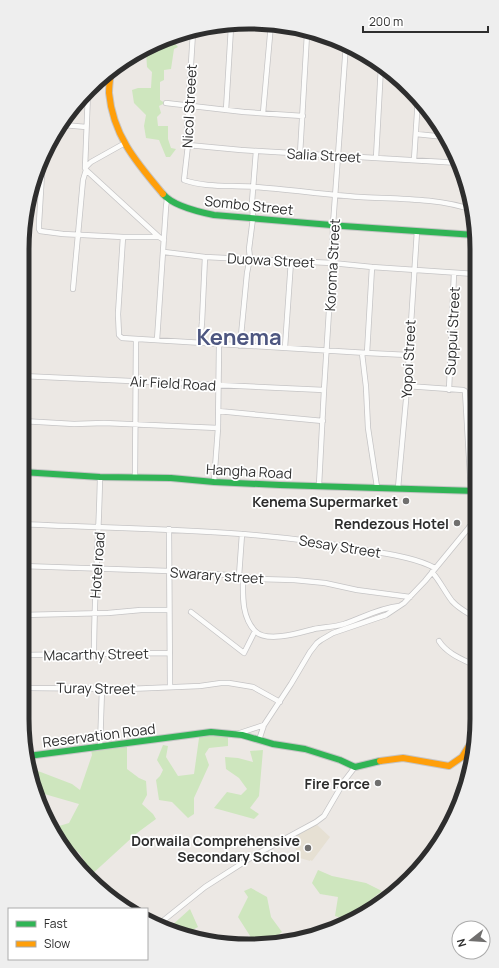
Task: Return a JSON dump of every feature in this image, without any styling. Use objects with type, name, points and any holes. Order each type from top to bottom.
[{"type":"main road","name":"Sombo Street","points":[[110,79],[109,92],[112,112],[118,132],[139,166],[167,199],[202,213],[333,226],[417,230],[470,235]]},
{"type":"main road","name":"Hangha Road","points":[[29,472],[100,476],[135,476],[214,482],[470,491]]},
{"type":"main road","name":"Reservation Road","points":[[32,755],[211,732],[236,734],[310,750],[355,767]]},
{"type":"main road","points":[[355,767],[403,758],[419,760],[441,766],[448,766],[455,764],[468,749]]},
{"type":"street","points":[[226,110],[231,30]]},
{"type":"street","points":[[263,113],[270,30]]},
{"type":"street","name":"Nicol Streeet","points":[[193,37],[188,106],[188,145],[184,180],[221,187],[253,187]]},
{"type":"street","points":[[300,154],[307,37]]},
{"type":"street","name":"Koroma Street","points":[[319,485],[333,226],[345,51]]},
{"type":"street","points":[[376,158],[381,72]]},
{"type":"street","points":[[73,289],[83,180],[86,169],[88,100]]},
{"type":"street","points":[[166,103],[226,110],[303,116]]},
{"type":"street","points":[[414,160],[417,107]]},
{"type":"street","points":[[67,125],[86,127]]},
{"type":"street","points":[[416,134],[438,136]]},
{"type":"street","points":[[86,169],[91,162],[125,144]]},
{"type":"street","name":"Salia Street","points":[[188,145],[300,154],[452,162]]},
{"type":"street","points":[[240,346],[247,273],[250,258],[249,249],[253,218],[252,202],[256,151]]},
{"type":"street","points":[[86,169],[161,238]]},
{"type":"street","points":[[42,176],[39,230],[51,233],[161,238]]},
{"type":"street","points":[[253,187],[358,197],[428,201],[466,208]]},
{"type":"street","points":[[157,340],[164,252],[161,238],[167,199]]},
{"type":"street","name":"Yopoi Street","points":[[398,488],[407,386],[413,270],[417,230]]},
{"type":"street","points":[[123,237],[118,314],[119,335],[122,338],[200,344],[285,347],[367,354],[408,354]]},
{"type":"street","name":"Duowa Street","points":[[164,252],[205,257],[332,263],[372,268],[470,274]]},
{"type":"street","points":[[200,344],[205,257]]},
{"type":"street","points":[[285,347],[291,261]]},
{"type":"street","points":[[367,354],[372,268]]},
{"type":"street","name":"Suppui Street","points":[[449,390],[454,273]]},
{"type":"street","points":[[135,476],[136,339]]},
{"type":"street","points":[[214,482],[218,428],[219,344]]},
{"type":"street","points":[[362,353],[366,387],[368,428],[377,487]]},
{"type":"street","name":"Air Field Road","points":[[29,376],[324,390]]},
{"type":"street","points":[[407,386],[463,390],[466,392],[470,449]]},
{"type":"street","points":[[218,411],[323,421]]},
{"type":"street","points":[[29,421],[218,428]]},
{"type":"street","name":"Hotel road","points":[[94,653],[96,569],[100,526],[100,476]]},
{"type":"street","name":"Sesay Street","points":[[29,524],[100,526],[131,529],[169,529],[242,534],[324,543],[399,556],[420,562],[433,570]]},
{"type":"street","points":[[259,740],[264,725],[313,648],[320,640],[332,633],[379,618],[392,612],[400,606],[410,597],[469,527]]},
{"type":"street","points":[[169,529],[170,686]]},
{"type":"street","points":[[242,534],[241,576],[244,609],[246,617],[255,631],[260,635],[287,635],[341,625],[389,607],[400,606]]},
{"type":"street","name":"Swarary street","points":[[29,566],[170,571],[241,576],[258,579],[312,581],[363,591],[410,597]]},
{"type":"street","points":[[433,570],[458,608],[470,615]]},
{"type":"street","points":[[29,615],[170,610]]},
{"type":"street","points":[[191,612],[244,653],[255,631]]},
{"type":"street","points":[[330,626],[332,633]]},
{"type":"street","points":[[439,641],[442,646],[470,663]]},
{"type":"street","name":"Macarthy Street","points":[[29,655],[170,653]]},
{"type":"street","name":"Turay Street","points":[[29,688],[141,689],[229,683],[252,687],[280,702]]},
{"type":"street","points":[[100,747],[102,689]]},
{"type":"street","points":[[236,734],[264,725]]},
{"type":"street","points":[[163,921],[205,887],[255,855],[316,822],[324,816],[345,780],[355,767]]},
{"type":"shaded area","name":"Dorwaila Comprehensive Secondary School","points":[[316,824],[330,837],[312,861],[300,858],[291,839]]},
{"type":"green space","points":[[174,43],[178,47],[174,49],[171,69],[164,70],[164,80],[160,82],[160,100],[165,103],[159,106],[161,113],[157,117],[158,126],[168,126],[168,139],[171,148],[176,149],[170,157],[166,157],[159,140],[146,138],[144,126],[146,115],[134,103],[132,90],[138,88],[151,88],[152,72],[147,67],[146,55]]},
{"type":"green space","points":[[200,731],[228,736],[228,746],[209,748],[205,754],[209,765],[194,798],[194,814],[188,818],[172,802],[159,800],[156,780],[163,770],[157,760],[163,745],[168,746],[166,757],[178,776],[194,774]]},
{"type":"green space","points":[[90,744],[127,746],[127,769],[139,778],[146,781],[147,795],[142,804],[153,814],[156,819],[137,833],[93,873],[83,862],[84,860],[79,853],[70,847],[58,826],[69,823],[79,804],[43,793],[37,774],[38,771],[72,784],[80,790],[92,755]]},
{"type":"green space","points":[[263,750],[259,796],[250,808],[259,814],[254,819],[214,808],[227,792],[241,795],[247,789],[239,778],[226,769],[225,757],[238,758],[253,762],[250,751]]},
{"type":"green space","points":[[318,870],[332,876],[366,883],[382,891],[352,913],[342,918],[335,916],[338,897],[320,894],[312,883]]},
{"type":"green space","points":[[251,888],[267,897],[271,917],[282,932],[274,938],[252,939],[238,917],[248,897],[244,891]]},
{"type":"green space","points":[[190,909],[198,927],[191,931],[173,925]]},
{"type":"traffic: fast","points":[[163,194],[173,202],[180,205],[214,215],[470,235]]},
{"type":"traffic: fast","points":[[29,472],[100,477],[171,478],[214,482],[280,485],[470,491]]},
{"type":"traffic: fast","points":[[32,755],[211,732],[242,735],[273,744],[305,749],[340,760],[355,767],[380,761]]},
{"type":"traffic: slow","points":[[110,79],[109,93],[111,108],[115,123],[121,136],[136,160],[163,194]]},
{"type":"traffic: slow","points":[[380,761],[403,758],[449,766],[462,757],[468,747]]},
{"type":"place","name":"Kenema Supermarket","points":[[406,501]]},
{"type":"place","name":"Rendezous Hotel","points":[[457,523]]},
{"type":"place","name":"Fire Force","points":[[378,783]]},
{"type":"place","name":"Dorwaila Comprehensive Secondary School","points":[[308,848]]},
{"type":"district","name":"Kenema","points":[[239,337]]}]
